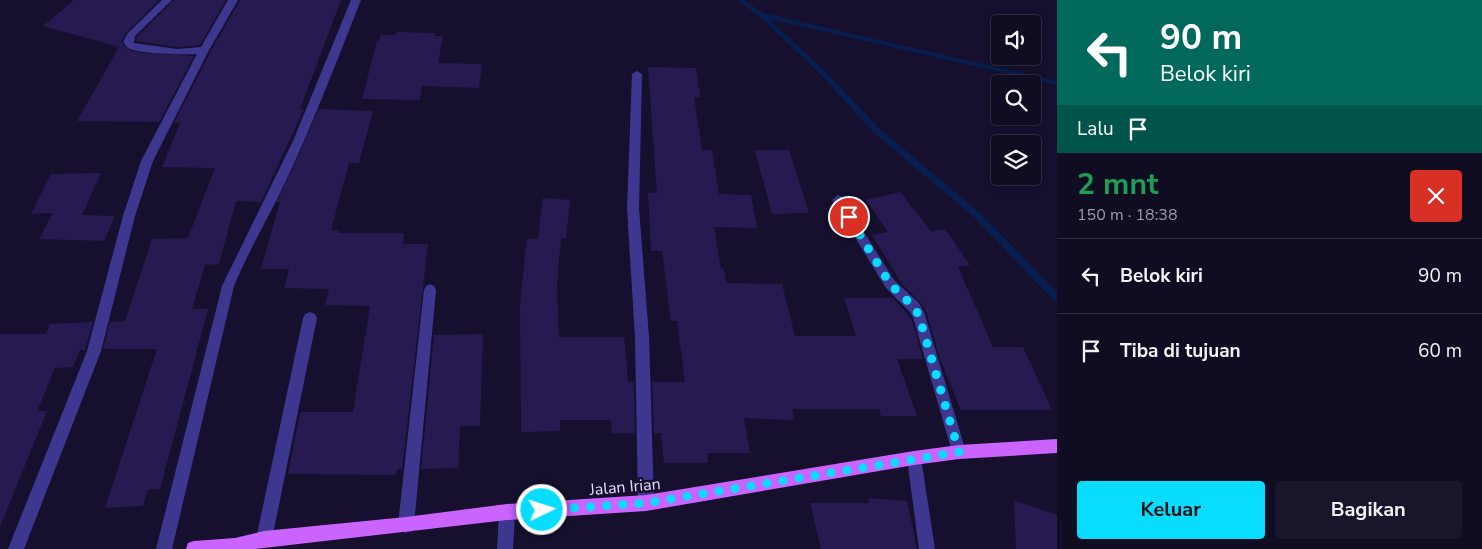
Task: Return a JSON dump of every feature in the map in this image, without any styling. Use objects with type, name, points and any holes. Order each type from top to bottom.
[{"type":"main road","name":"Jalan Irian","points":[[194,549],[235,547],[264,539],[406,525],[507,512],[646,503],[914,458],[959,452],[1057,446]]},
{"type":"street","points":[[167,0],[131,35],[128,42],[131,46],[177,52],[204,50]]},
{"type":"street","points":[[16,549],[94,351],[132,207],[147,161],[204,50],[234,0]]},
{"type":"street","points":[[164,549],[228,286],[237,260],[277,188],[330,66],[356,0]]},
{"type":"street","points":[[637,74],[633,208],[642,338],[646,503]]},
{"type":"street","points":[[838,200],[890,284],[914,307],[919,316],[959,452]]},
{"type":"street","points":[[406,525],[430,290]]},
{"type":"street","points":[[264,539],[310,318]]},
{"type":"street","points":[[914,458],[927,549]]},
{"type":"street","points":[[505,549],[507,512]]},
{"type":"building","points":[[74,0],[159,0],[127,32],[121,42],[127,49],[141,53],[194,56],[159,122],[77,121],[119,47],[43,26]]},
{"type":"building","points":[[174,0],[226,0],[200,45],[177,47],[136,41],[137,37]]},
{"type":"building","points":[[240,0],[341,0],[300,109],[304,109],[261,202],[236,201],[219,264],[205,265],[192,309],[208,309],[160,489],[148,489],[143,506],[105,508],[157,349],[103,349],[110,322],[125,321],[152,239],[188,238],[215,168],[162,167],[180,123],[174,123]]},
{"type":"building","points":[[396,32],[435,33],[435,36],[443,36],[438,63],[482,64],[479,88],[422,86],[420,100],[362,99],[377,41],[379,41],[381,35],[396,35]]},
{"type":"building","points":[[648,67],[696,68],[700,97],[694,97],[702,150],[712,150],[719,194],[751,195],[757,228],[714,227],[721,269],[724,269],[726,283],[782,284],[795,336],[856,336],[844,298],[893,298],[911,318],[923,359],[897,359],[917,416],[881,416],[879,409],[792,409],[794,420],[744,418],[750,453],[707,453],[708,463],[664,463],[661,433],[654,433],[652,382],[685,382],[677,321],[671,321],[662,251],[651,251],[648,193],[657,193]]},
{"type":"building","points":[[319,109],[373,111],[359,163],[349,163],[331,230],[339,230],[339,233],[404,233],[403,244],[428,244],[402,469],[397,469],[396,475],[288,474],[300,412],[353,412],[370,306],[325,305],[329,289],[284,288],[289,269],[261,269],[280,202],[277,202]]},
{"type":"building","points":[[755,150],[789,150],[809,213],[772,214]]},
{"type":"building","points":[[101,173],[82,215],[115,216],[104,241],[39,239],[53,213],[31,214],[51,174]]},
{"type":"building","points":[[900,192],[931,231],[945,229],[970,265],[958,267],[993,347],[1023,347],[1052,410],[961,410],[940,359],[926,311],[902,284],[872,235],[888,232],[866,200]]},
{"type":"building","points":[[543,198],[570,200],[566,239],[561,238],[557,285],[559,337],[624,337],[628,382],[634,382],[635,433],[612,433],[611,420],[560,420],[560,431],[521,432],[520,305],[527,239],[538,239]]},
{"type":"building","points":[[93,322],[85,350],[80,350],[73,367],[55,368],[37,411],[47,411],[0,527],[0,334],[46,334],[50,324]]},
{"type":"building","points":[[483,334],[480,426],[460,426],[458,468],[421,469],[434,335]]},
{"type":"building","points":[[869,498],[907,501],[917,549],[821,549],[810,503],[869,503]]},
{"type":"building","points":[[1014,500],[1057,515],[1057,549],[1016,549]]},
{"type":"waterway","points":[[740,0],[760,14],[822,72],[877,131],[978,216],[1057,298]]},
{"type":"waterway","points":[[762,15],[1057,83]]},
{"type":"route","points":[[542,510],[646,503],[959,452],[919,316],[914,307],[890,284],[849,217]]}]
